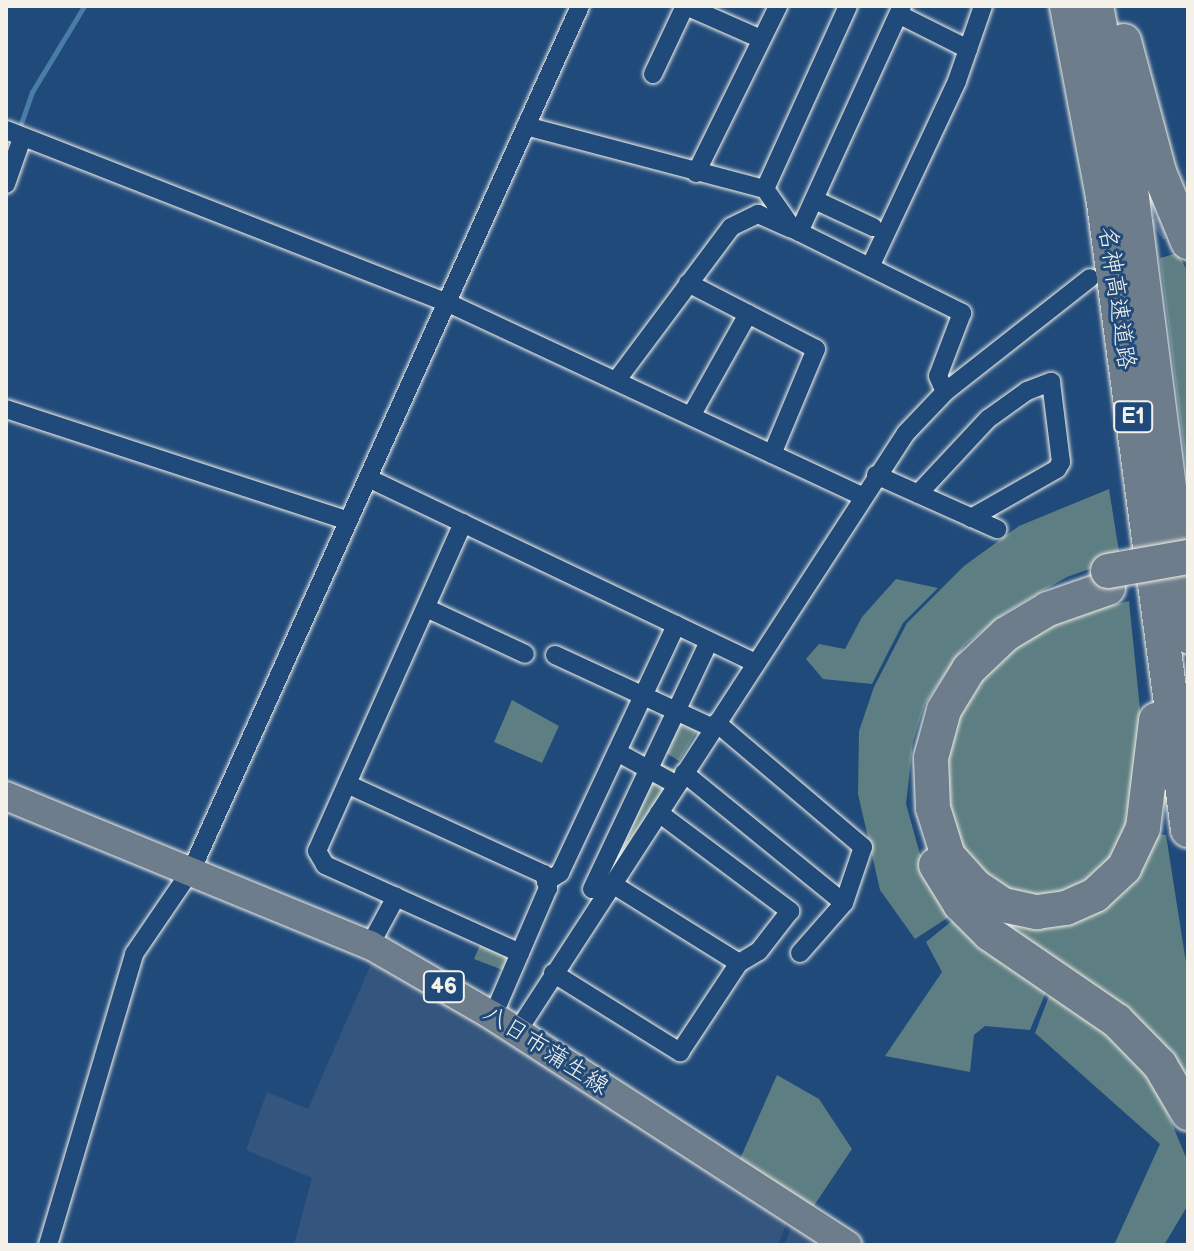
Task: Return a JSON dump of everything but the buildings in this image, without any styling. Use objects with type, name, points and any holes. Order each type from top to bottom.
[{"type":"highway","name":"名神高速道路","points":[[1067,6],[1103,196],[1174,635]]},
{"type":"highway","name":"名神高速道路","points":[[1096,6],[1131,190],[1174,635],[1188,830]]},
{"type":"highway","points":[[1115,6],[1159,172],[1188,242]]},
{"type":"highway","points":[[1188,557],[1045,597],[997,624],[959,661],[932,706],[918,757],[919,812],[935,863],[960,904],[990,934],[1117,1021],[1160,1065],[1188,1113]]},
{"type":"highway","points":[[1174,635],[1143,828],[1124,868],[1095,895],[1066,908],[1037,912],[1003,905],[975,886],[948,856],[933,808],[931,758],[944,710],[969,669],[1006,634],[1048,609],[1108,580],[1188,573]]},
{"type":"main road","name":"八日市蒲生線","points":[[6,796],[192,869],[277,910],[324,923],[370,945],[493,1016],[847,1245]]},
{"type":"street","points":[[48,1245],[134,954],[192,869],[580,6]]},
{"type":"street","points":[[653,74],[686,6],[759,38]]},
{"type":"street","points":[[696,173],[759,38],[778,6]]},
{"type":"street","points":[[765,189],[848,6]]},
{"type":"street","points":[[870,267],[968,49],[983,6]]},
{"type":"street","points":[[796,231],[815,200],[902,11],[968,49]]},
{"type":"street","points":[[526,126],[765,189],[796,231]]},
{"type":"street","points":[[6,184],[14,134],[446,302],[862,496]]},
{"type":"street","points":[[815,200],[873,227]]},
{"type":"street","points":[[616,381],[731,227],[749,215],[765,216],[962,313],[938,376],[945,392]]},
{"type":"street","points":[[517,1032],[603,889],[642,839],[876,475],[945,392],[1090,278]]},
{"type":"street","points":[[688,283],[816,349],[772,454]]},
{"type":"street","points":[[691,416],[748,314]]},
{"type":"street","points":[[918,494],[988,419],[1027,391],[1051,382],[1061,462],[1057,469],[971,518]]},
{"type":"street","points":[[6,409],[348,521]]},
{"type":"street","points":[[876,475],[997,529]]},
{"type":"street","points":[[368,478],[754,662]]},
{"type":"street","points":[[463,523],[317,851],[325,865],[520,953]]},
{"type":"street","points":[[426,608],[525,654]]},
{"type":"street","points":[[493,1016],[553,878],[588,814],[676,625]]},
{"type":"street","points":[[603,889],[620,828],[709,641]]},
{"type":"street","points":[[555,655],[715,725],[863,847],[844,903],[800,953]]},
{"type":"street","points":[[617,752],[648,769],[680,779],[844,903]]},
{"type":"street","points":[[347,784],[553,878],[603,889],[739,963]]},
{"type":"street","points":[[553,973],[680,1052],[739,963],[759,951],[790,911],[659,813]]},
{"type":"street","points":[[588,814],[642,839]]},
{"type":"street","points":[[370,945],[396,897]]},
{"type":"shaded area","points":[[378,948],[791,1213],[778,1245],[294,1245],[312,1178],[246,1150],[267,1092],[308,1109]]},
{"type":"shaded area","points":[[797,1213],[847,1245],[784,1245]]},
{"type":"green space","points":[[1178,253],[1188,272],[1188,481],[1160,258]]},
{"type":"green space","points":[[1109,489],[1120,558],[1067,577],[1005,613],[965,645],[925,704],[913,742],[906,804],[920,854],[955,913],[915,939],[880,890],[858,794],[859,731],[874,687],[907,623],[964,566],[1019,526]]},
{"type":"green space","points":[[896,579],[938,588],[903,623],[872,684],[823,679],[806,659],[819,644],[845,649],[862,617]]},
{"type":"green space","points":[[1129,601],[1144,748],[1130,827],[1106,868],[1075,891],[1032,900],[1000,890],[964,862],[947,812],[949,720],[983,668],[1045,622]]},
{"type":"green space","points":[[512,700],[559,726],[542,763],[494,742]]},
{"type":"green space","points":[[685,707],[706,716],[679,761],[663,751]]},
{"type":"green space","points":[[657,762],[676,770],[610,873],[604,873]]},
{"type":"green space","points":[[1153,834],[1166,835],[1188,975],[1188,1079],[1006,933],[1009,921],[1038,926]]},
{"type":"green space","points":[[958,916],[1048,987],[1030,1030],[985,1026],[974,1035],[970,1072],[885,1056],[942,972],[926,942]]},
{"type":"green space","points":[[483,938],[519,949],[508,972],[474,959]]},
{"type":"green space","points":[[1051,991],[1111,1032],[1150,1071],[1188,1162],[1188,1205],[1164,1245],[1114,1245],[1160,1144],[1035,1033]]},
{"type":"green space","points":[[777,1075],[819,1099],[852,1149],[809,1213],[736,1168]]},
{"type":"waterway","points":[[18,132],[32,92],[84,6]]},
{"type":"tunnel","points":[[1130,250],[1187,209]]}]
